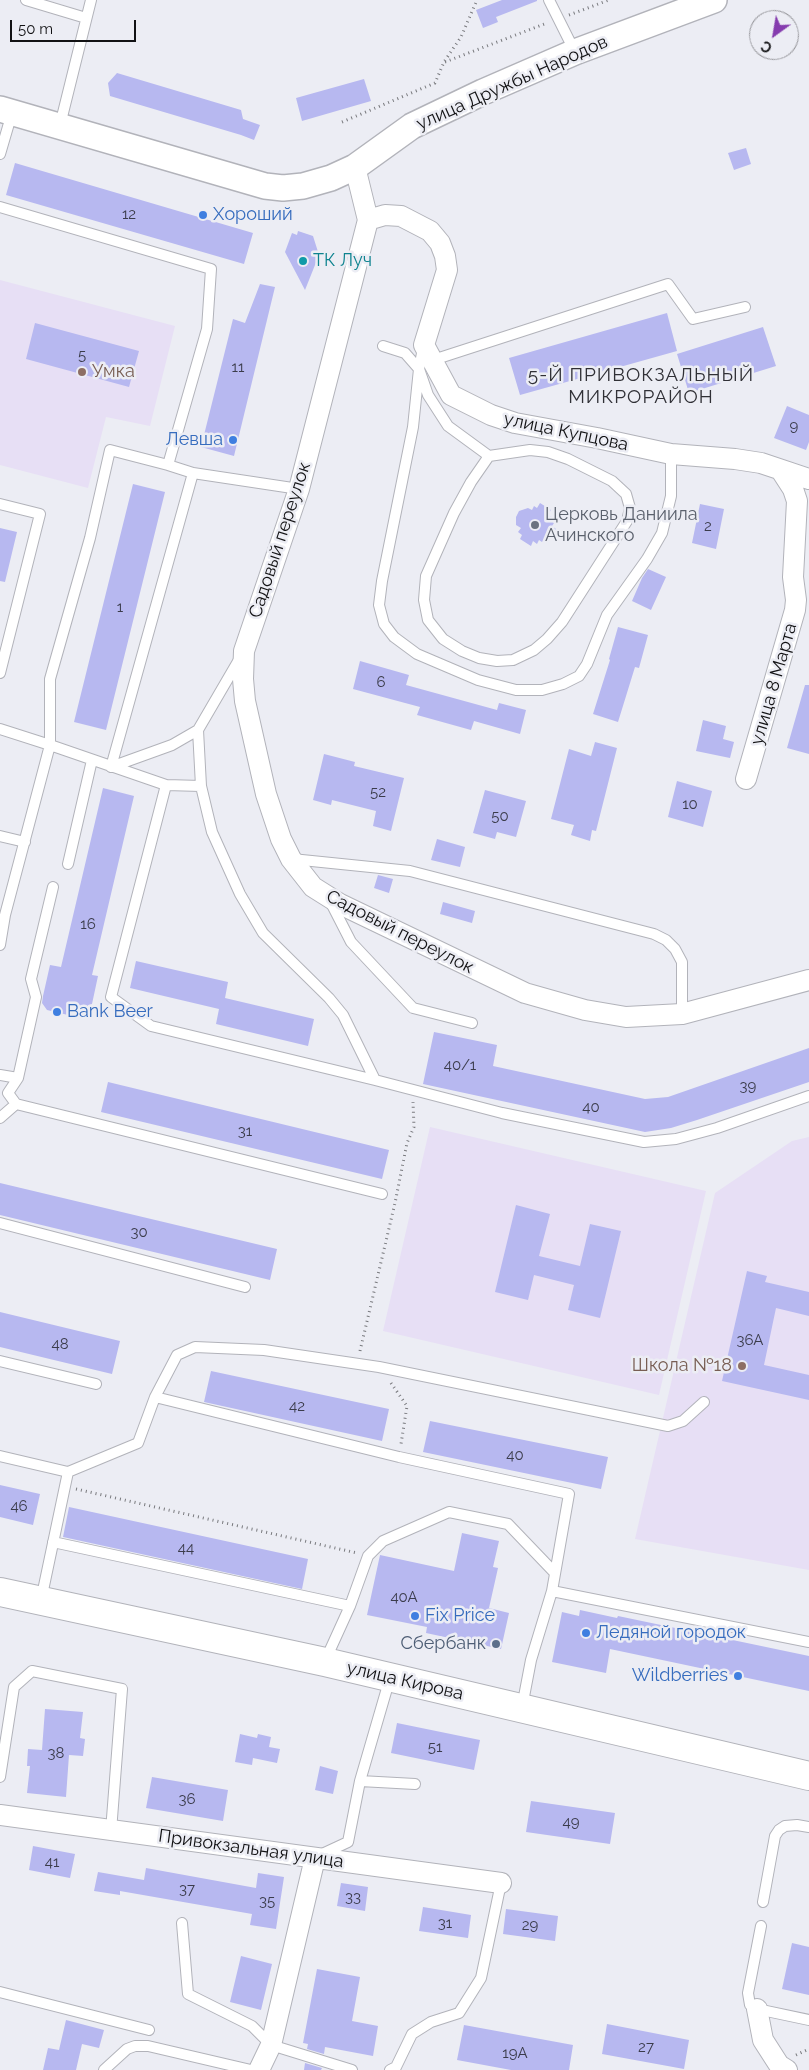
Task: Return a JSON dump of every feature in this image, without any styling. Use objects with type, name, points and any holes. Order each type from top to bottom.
[{"type":"main road","name":"улица Кирова","points":[[0,1592],[325,1662],[809,1776]]},
{"type":"street","name":"улица Дружбы Народов","points":[[6,111],[60,125],[265,186],[283,188],[303,186],[331,178],[355,167],[412,126],[575,52],[714,0]]},
{"type":"street","name":"Садовый переулок","points":[[355,167],[368,220],[299,489],[244,651],[242,679],[245,701],[266,794],[281,839],[291,859],[313,887],[327,897],[525,993],[584,1010],[626,1017],[682,1014],[809,980]]},
{"type":"street","points":[[368,220],[385,215],[401,216],[430,231],[440,244],[445,256],[447,270],[425,358]]},
{"type":"street","name":"улица Купцова","points":[[425,358],[451,395],[491,415],[515,423],[671,454],[735,459],[760,464],[809,479]]},
{"type":"street","name":"улица 8 Марта","points":[[746,779],[795,610],[796,600],[793,577],[797,501],[793,489],[782,472]]},
{"type":"street","name":"Привокзальная улица","points":[[0,1815],[501,1883]]},
{"type":"street","points":[[258,2070],[270,2045],[315,1858]]},
{"type":"street","points":[[757,2009],[763,2040],[779,2064],[787,2070]]},
{"type":"lane","points":[[26,0],[86,18]]},
{"type":"lane","points":[[60,125],[91,0]]},
{"type":"lane","points":[[549,0],[575,52]]},
{"type":"lane","points":[[0,154],[6,111]]},
{"type":"lane","points":[[0,207],[211,269],[207,329],[168,465]]},
{"type":"lane","points":[[383,346],[425,358],[668,284],[693,319],[745,307]]},
{"type":"lane","points":[[425,358],[379,605],[384,624],[394,637],[417,654],[478,680],[516,690],[542,690],[563,684],[579,676],[587,664],[607,614],[647,559],[662,532],[671,496],[671,454]]},
{"type":"lane","points":[[425,358],[428,395],[448,426],[489,456],[530,450],[548,452],[568,458],[612,481],[626,494],[630,508],[627,521],[562,622],[534,650],[513,660],[497,661],[479,658],[462,651],[443,639],[428,620],[424,600],[426,576],[454,513],[471,482],[489,456]]},
{"type":"lane","points":[[0,945],[2,914],[25,842],[50,745],[50,679],[90,538],[110,450],[194,473],[299,489]]},
{"type":"lane","points":[[111,766],[194,473]]},
{"type":"lane","points":[[0,504],[40,514],[0,673]]},
{"type":"lane","points":[[111,766],[172,745],[198,730],[244,651]]},
{"type":"lane","points":[[0,729],[166,785],[201,786]]},
{"type":"lane","points":[[198,730],[201,786],[212,832],[240,894],[263,933],[330,998],[343,1015],[375,1080]]},
{"type":"lane","points":[[68,864],[92,760]]},
{"type":"lane","points":[[166,785],[111,997],[151,1026],[502,1113],[644,1142],[676,1139],[717,1128],[809,1096]]},
{"type":"lane","points":[[0,836],[25,842]]},
{"type":"lane","points":[[291,859],[410,871],[654,934],[666,940],[675,949],[682,962],[682,1014]]},
{"type":"lane","points":[[53,887],[31,979],[36,998],[18,1078],[8,1093],[16,1104],[382,1194]]},
{"type":"lane","points":[[327,897],[351,942],[413,1008],[472,1022]]},
{"type":"lane","points":[[0,1075],[18,1078]]},
{"type":"lane","points":[[0,1118],[16,1104]]},
{"type":"lane","points":[[0,1223],[245,1287]]},
{"type":"lane","points":[[0,1456],[68,1472],[138,1443],[155,1397],[177,1355],[195,1347],[264,1350],[379,1367],[668,1426],[683,1421],[704,1402]]},
{"type":"lane","points":[[0,1362],[96,1384]]},
{"type":"lane","points":[[155,1397],[399,1457],[569,1494],[552,1591],[531,1660],[522,1708]]},
{"type":"lane","points":[[41,1600],[68,1472]]},
{"type":"lane","points":[[325,1662],[350,1606],[368,1556],[383,1540],[450,1512],[508,1524],[554,1572]]},
{"type":"lane","points":[[53,1542],[350,1606]]},
{"type":"lane","points":[[552,1591],[809,1642]]},
{"type":"lane","points":[[0,1777],[14,1686],[32,1671],[122,1689],[111,1831]]},
{"type":"lane","points":[[315,1858],[348,1842],[360,1781],[390,1677]]},
{"type":"lane","points":[[360,1781],[415,1784]]},
{"type":"lane","points":[[763,1902],[775,1836],[785,1826],[809,1827]]},
{"type":"lane","points":[[390,2070],[396,2067],[412,2034],[431,2022],[459,2013],[481,1978],[501,1883]]},
{"type":"lane","points":[[182,1923],[188,1994],[252,2026],[270,2045],[352,2070]]},
{"type":"lane","points":[[761,1926],[748,1998],[750,2005],[757,2009],[809,2020]]},
{"type":"lane","points":[[0,1992],[149,2030]]},
{"type":"lane","points":[[104,2070],[127,2049],[135,2046],[148,2046],[251,2070]]},
{"type":"path","points":[[342,122],[435,83],[444,62],[461,37],[477,0]]},
{"type":"path","points":[[444,62],[609,0]]},
{"type":"path","points":[[357,1364],[395,1203],[407,1143],[414,1127],[412,1091]]},
{"type":"path","points":[[379,1367],[407,1406],[399,1457]]},
{"type":"path","points":[[65,1486],[368,1556]]},
{"type":"shaded area","name":"Умка","points":[[0,280],[175,326],[150,426],[106,417],[88,488],[0,465]]},
{"type":"shaded area","points":[[430,1127],[706,1191],[659,1395],[383,1331]]},
{"type":"shaded area","name":"Школа №18","points":[[809,1137],[809,1570],[635,1539],[715,1193],[792,1141]]},
{"type":"building","points":[[502,0],[537,1],[496,17],[498,22],[483,28],[476,10]]},
{"type":"building","points":[[117,73],[241,110],[243,119],[260,125],[254,140],[110,96],[108,83]]},
{"type":"building","points":[[364,79],[371,101],[302,121],[296,98]]},
{"type":"building","points":[[746,148],[751,164],[734,170],[728,153]]},
{"type":"building","points":[[15,163],[253,233],[244,264],[6,195]]},
{"type":"building","name":"ТК Луч","points":[[298,231],[313,236],[319,255],[305,290],[285,252],[292,233],[297,235]]},
{"type":"building","points":[[260,284],[275,287],[234,456],[201,447],[233,319],[245,323]]},
{"type":"building","points":[[667,313],[677,351],[520,395],[509,358]]},
{"type":"building","points":[[35,323],[139,351],[129,387],[26,359]]},
{"type":"building","points":[[763,327],[776,366],[689,393],[677,354]]},
{"type":"building","points":[[787,406],[809,415],[809,442],[806,450],[774,438]]},
{"type":"building","points":[[133,484],[165,492],[106,730],[74,722]]},
{"type":"building","name":"Церковь Даниила Ачинского","points":[[540,503],[551,510],[548,515],[552,517],[550,520],[554,523],[552,526],[556,529],[549,540],[545,538],[542,542],[539,540],[537,544],[533,541],[531,546],[520,539],[522,535],[518,532],[521,528],[516,525],[516,517],[519,511],[528,508],[532,510],[534,506],[537,508]]},
{"type":"building","points":[[700,504],[724,509],[716,549],[692,543]]},
{"type":"building","points":[[0,528],[17,532],[5,582],[0,581]]},
{"type":"building","points":[[648,569],[666,577],[651,610],[632,601]]},
{"type":"building","points":[[618,627],[648,635],[639,668],[635,667],[618,722],[593,714]]},
{"type":"building","points":[[360,661],[409,675],[406,685],[497,710],[499,703],[526,710],[520,734],[474,721],[471,730],[417,715],[420,707],[353,689]]},
{"type":"building","points":[[805,685],[809,685],[809,754],[787,748]]},
{"type":"building","points":[[703,720],[726,726],[723,739],[734,742],[730,758],[696,751]]},
{"type":"building","points":[[595,742],[617,748],[596,831],[592,830],[590,841],[571,835],[574,825],[551,819],[569,749],[591,756]]},
{"type":"building","points":[[324,754],[355,762],[354,766],[404,778],[391,831],[373,826],[376,811],[332,800],[331,805],[313,800]]},
{"type":"building","points":[[677,781],[712,791],[703,827],[668,817]]},
{"type":"building","points":[[103,788],[134,796],[92,975],[98,976],[92,1004],[68,1015],[47,1010],[42,1003],[43,996],[50,965],[61,967]]},
{"type":"building","points":[[485,790],[526,801],[516,837],[497,832],[495,839],[473,833]]},
{"type":"building","points":[[437,839],[465,847],[460,867],[431,860]]},
{"type":"building","points":[[378,875],[393,879],[389,893],[374,888]]},
{"type":"building","points":[[443,902],[475,911],[472,923],[440,914]]},
{"type":"building","points":[[136,961],[228,982],[225,998],[314,1019],[308,1046],[216,1024],[219,1009],[130,988]]},
{"type":"building","points":[[434,1032],[497,1045],[493,1066],[645,1099],[668,1097],[809,1048],[809,1082],[671,1128],[645,1132],[423,1084]]},
{"type":"building","points":[[108,1082],[389,1150],[382,1179],[101,1112]]},
{"type":"building","points":[[0,1183],[277,1249],[270,1280],[0,1215]]},
{"type":"building","points":[[516,1205],[550,1214],[539,1256],[580,1266],[590,1224],[621,1231],[600,1318],[568,1310],[574,1285],[534,1275],[528,1300],[495,1292]]},
{"type":"building","points":[[747,1271],[767,1276],[765,1282],[809,1292],[809,1316],[776,1308],[764,1365],[809,1375],[809,1400],[722,1381]]},
{"type":"building","points":[[0,1312],[120,1341],[112,1374],[0,1347]]},
{"type":"building","points":[[211,1371],[389,1409],[382,1441],[204,1402]]},
{"type":"building","points":[[430,1421],[608,1457],[601,1489],[423,1452]]},
{"type":"building","points":[[0,1485],[40,1494],[33,1525],[0,1517]]},
{"type":"building","points":[[69,1507],[308,1559],[302,1589],[63,1537]]},
{"type":"building","points":[[462,1533],[499,1541],[493,1567],[498,1568],[489,1608],[509,1613],[501,1649],[426,1633],[427,1627],[367,1615],[380,1555],[454,1571]]},
{"type":"building","points":[[580,1610],[617,1618],[618,1616],[809,1656],[809,1691],[610,1649],[606,1673],[552,1662],[562,1612],[579,1616]]},
{"type":"building","points":[[45,1709],[83,1712],[80,1738],[85,1739],[83,1756],[69,1755],[66,1797],[27,1793],[30,1766],[27,1766],[28,1749],[42,1750]]},
{"type":"building","points":[[397,1723],[480,1740],[474,1770],[391,1753]]},
{"type":"building","points":[[240,1734],[257,1738],[258,1734],[271,1737],[269,1747],[280,1749],[277,1763],[253,1758],[252,1765],[235,1762]]},
{"type":"building","points":[[320,1766],[338,1771],[333,1794],[315,1790]]},
{"type":"building","points":[[152,1777],[228,1790],[223,1821],[146,1808]]},
{"type":"building","points":[[531,1801],[615,1813],[610,1844],[526,1832]]},
{"type":"building","points":[[33,1846],[75,1854],[70,1878],[29,1870]]},
{"type":"building","points":[[146,1868],[256,1888],[258,1873],[284,1877],[276,1929],[250,1925],[252,1914],[120,1891],[120,1895],[94,1891],[98,1872],[144,1880]]},
{"type":"building","points":[[341,1883],[368,1887],[365,1911],[337,1906]]},
{"type":"building","points":[[423,1907],[471,1915],[468,1938],[419,1931]]},
{"type":"building","points":[[506,1909],[558,1916],[555,1941],[503,1934]]},
{"type":"building","points":[[792,1943],[809,1947],[809,1995],[782,1989]]},
{"type":"building","points":[[241,1956],[272,1964],[261,2010],[230,2002]]},
{"type":"building","points":[[317,1969],[360,1977],[352,2021],[378,2026],[373,2056],[325,2047],[324,2054],[307,2049],[308,2044],[303,2043]]},
{"type":"building","points":[[66,2020],[104,2030],[99,2048],[82,2044],[76,2070],[43,2070],[48,2048],[59,2050]]},
{"type":"building","points":[[607,2024],[689,2040],[684,2069],[602,2054]]},
{"type":"building","points":[[464,2025],[573,2045],[569,2070],[511,2070],[457,2060]]},
{"type":"building","points":[[305,2063],[322,2068],[321,2070],[304,2070]]},
{"type":"place","name":"Хороший","points":[[203,215]]},
{"type":"place","name":"ТК Луч","points":[[303,261]]},
{"type":"place","name":"Умка","points":[[82,372]]},
{"type":"place","name":"Левша","points":[[233,440]]},
{"type":"place","name":"Церковь Даниила Ачинского","points":[[535,525]]},
{"type":"place","name":"Bank Beer","points":[[57,1012]]},
{"type":"place","name":"Школа №18","points":[[742,1366]]},
{"type":"place","name":"Fix Price","points":[[415,1616]]},
{"type":"place","name":"Ледяной городок","points":[[586,1633]]},
{"type":"place","name":"Сбербанк","points":[[496,1644]]},
{"type":"place","name":"Wildberries","points":[[738,1676]]},
{"type":"district","name":"5-Й ПРИВОКЗАЛЬНЫЙ МИКРОРАЙОН","points":[[641,386]]}]
